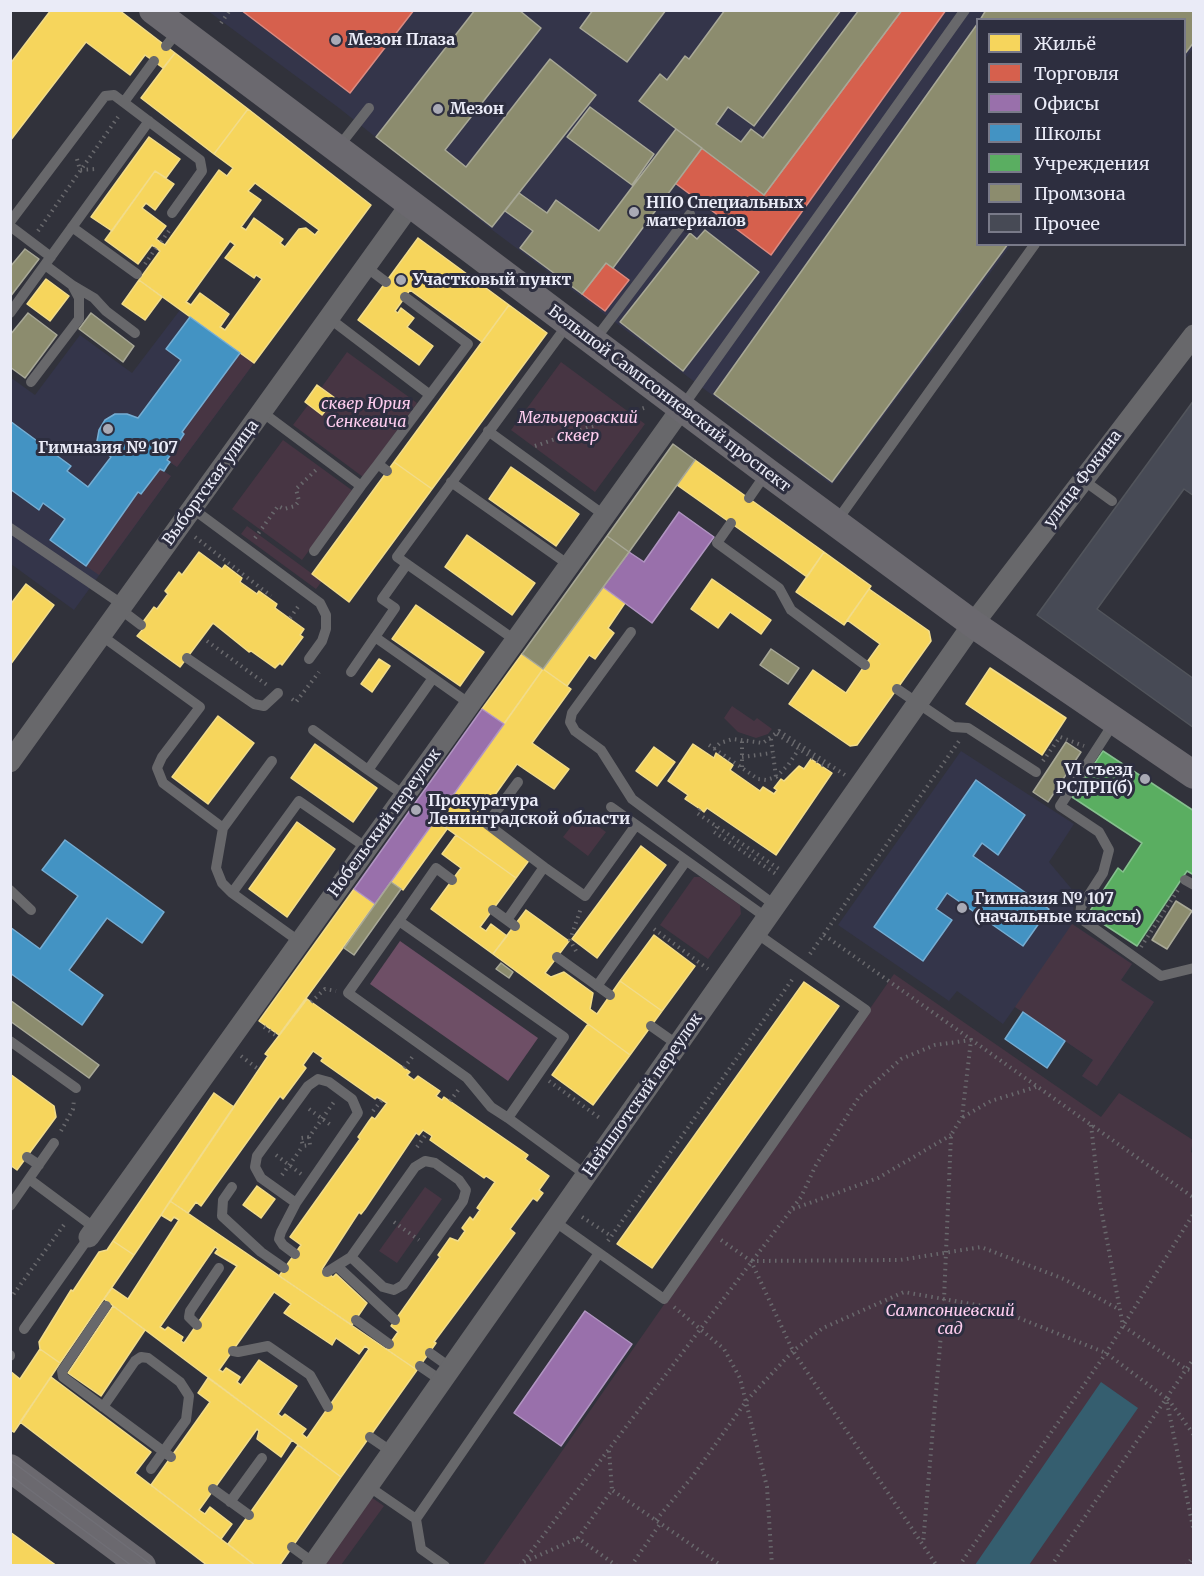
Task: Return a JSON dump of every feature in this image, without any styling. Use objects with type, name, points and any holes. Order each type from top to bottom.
[{"type":"main road","name":"Большой Сампсониевский проспект","points":[[153,10],[172,38],[337,149],[681,409],[973,624],[1194,775]]},
{"type":"main road","points":[[15,1475],[142,1566]]},
{"type":"street","name":"Выборгская улица","points":[[10,762],[410,205]]},
{"type":"street","name":"улица Фокина","points":[[973,624],[1194,335]]},
{"type":"street","name":"Нобельский переулок","points":[[92,1232],[681,409]]},
{"type":"street","name":"Нейшлотский переулок","points":[[313,1564],[973,624]]},
{"type":"lane","points":[[681,409],[964,10]]},
{"type":"lane","points":[[123,102],[154,61]]},
{"type":"lane","points":[[10,222],[105,96],[114,95],[200,160],[202,171],[172,213]]},
{"type":"lane","points":[[337,149],[369,108]]},
{"type":"lane","points":[[10,313],[149,121]]},
{"type":"lane","points":[[593,342],[690,214]]},
{"type":"lane","points":[[10,226],[30,242],[72,285],[94,298],[106,311],[135,333]]},
{"type":"lane","points":[[72,227],[137,274]]},
{"type":"lane","points":[[836,522],[1034,246]]},
{"type":"lane","points":[[366,267],[386,282]]},
{"type":"lane","points":[[31,382],[79,320],[79,298],[72,285]]},
{"type":"lane","points":[[314,550],[362,486],[383,467],[430,394],[468,344],[405,297]]},
{"type":"lane","points":[[329,318],[430,394]]},
{"type":"lane","points":[[515,640],[397,557],[429,502],[451,482],[568,324]]},
{"type":"lane","points":[[262,411],[362,486]]},
{"type":"lane","points":[[488,431],[604,515]]},
{"type":"lane","points":[[749,498],[767,472]]},
{"type":"lane","points":[[1083,480],[1112,501]]},
{"type":"lane","points":[[451,482],[569,565]]},
{"type":"lane","points":[[192,508],[320,603],[326,615],[326,629],[322,641],[309,659]]},
{"type":"lane","points":[[731,523],[717,543],[779,588],[790,610],[865,665]]},
{"type":"lane","points":[[10,528],[122,607],[141,624]]},
{"type":"lane","points":[[351,672],[395,608],[382,599],[407,564]]},
{"type":"lane","points":[[554,1221],[664,1299],[867,1010],[802,965],[766,919],[632,799],[601,750],[575,731],[570,722],[572,713],[630,632]]},
{"type":"lane","points":[[102,636],[200,707],[162,757],[157,768],[163,783],[223,828]]},
{"type":"lane","points":[[375,637],[470,704]]},
{"type":"lane","points":[[187,658],[254,704],[264,706],[278,693]]},
{"type":"lane","points":[[369,770],[434,678]]},
{"type":"lane","points":[[897,689],[953,727],[968,728],[1036,772]]},
{"type":"lane","points":[[1115,721],[1060,806],[1099,832],[1109,850],[1103,873],[1081,907],[1080,915],[1084,921],[1161,976],[1194,968]]},
{"type":"lane","points":[[313,730],[404,795]]},
{"type":"lane","points":[[272,761],[223,828],[216,868],[222,883],[232,893],[300,942]]},
{"type":"lane","points":[[518,782],[487,824],[585,896],[636,825]]},
{"type":"lane","points":[[232,893],[299,801],[367,848]]},
{"type":"lane","points":[[611,807],[766,919]]},
{"type":"lane","points":[[597,986],[686,861]]},
{"type":"lane","points":[[493,910],[511,923],[544,867]]},
{"type":"lane","points":[[452,880],[436,868],[348,993],[467,1078],[491,1107],[586,1175]]},
{"type":"lane","points":[[10,890],[31,910]]},
{"type":"lane","points":[[399,921],[564,1037],[507,1118]]},
{"type":"lane","points":[[557,957],[610,995]]},
{"type":"lane","points":[[651,1026],[678,1045]]},
{"type":"lane","points":[[10,1041],[76,1088]]},
{"type":"lane","points":[[295,1254],[279,1239],[296,1203],[358,1113],[352,1099],[329,1082],[318,1079],[308,1086],[257,1156],[255,1167],[261,1178],[296,1203]]},
{"type":"lane","points":[[10,1206],[54,1143]]},
{"type":"lane","points":[[27,1157],[39,1165]]},
{"type":"lane","points":[[327,1272],[351,1257],[415,1167],[425,1161],[435,1163],[459,1180],[465,1190],[463,1201],[403,1285],[394,1290],[383,1287],[351,1257]]},
{"type":"lane","points":[[24,1329],[92,1232],[73,1211],[29,1179]]},
{"type":"lane","points":[[232,1187],[223,1200],[222,1216],[261,1252],[284,1268]]},
{"type":"lane","points":[[445,1566],[421,1549],[416,1519],[599,1253]]},
{"type":"lane","points":[[338,1267],[395,1320]]},
{"type":"lane","points":[[197,1325],[189,1317],[190,1311],[219,1268]]},
{"type":"lane","points":[[106,1306],[62,1371],[63,1377],[167,1454]]},
{"type":"lane","points":[[356,1320],[390,1344]]},
{"type":"lane","points":[[233,1350],[238,1352],[268,1346],[310,1375],[328,1407]]},
{"type":"lane","points":[[430,1353],[446,1374]]},
{"type":"lane","points":[[103,1407],[135,1360],[141,1357],[148,1358],[180,1383],[189,1396],[186,1420],[167,1454],[151,1469]]},
{"type":"lane","points":[[420,1366],[446,1374]]},
{"type":"lane","points":[[370,1437],[392,1452]]},
{"type":"lane","points":[[230,1502],[262,1458]]},
{"type":"lane","points":[[368,1486],[416,1519]]},
{"type":"lane","points":[[213,1489],[249,1515]]},
{"type":"lane","points":[[292,1547],[313,1564]]},
{"type":"path","points":[[221,23],[230,10]]},
{"type":"path","points":[[30,242],[121,113],[123,102]]},
{"type":"path","points":[[72,141],[81,171]]},
{"type":"path","points":[[81,171],[115,168]]},
{"type":"path","points":[[517,453],[648,406]]},
{"type":"path","points":[[258,534],[278,506],[290,509],[295,506],[299,501],[296,489],[326,459]]},
{"type":"path","points":[[194,536],[231,563],[239,574],[271,596]]},
{"type":"path","points":[[207,641],[278,693],[296,702],[317,674]]},
{"type":"path","points":[[218,658],[222,652]]},
{"type":"path","points":[[599,1253],[968,728]]},
{"type":"path","points":[[714,749],[726,740],[755,744],[771,739],[779,731],[846,776]]},
{"type":"path","points":[[777,734],[824,765],[832,767]]},
{"type":"path","points":[[1036,772],[1060,737],[1096,750]]},
{"type":"path","points":[[771,739],[776,777]]},
{"type":"path","points":[[742,741],[742,768]]},
{"type":"path","points":[[709,745],[758,779],[766,780],[776,777],[789,765],[799,749]]},
{"type":"path","points":[[742,757],[772,753]]},
{"type":"path","points":[[700,809],[697,813],[779,869]]},
{"type":"path","points":[[717,827],[714,832],[776,874]]},
{"type":"path","points":[[1135,956],[1190,882]]},
{"type":"path","points":[[585,896],[570,940],[597,986]]},
{"type":"path","points":[[643,921],[709,969]]},
{"type":"path","points":[[824,935],[1194,1197]]},
{"type":"path","points":[[311,1002],[325,989],[348,993]]},
{"type":"path","points":[[260,1025],[278,1037]]},
{"type":"path","points":[[792,1209],[878,1178],[951,1135],[962,1117],[971,1040]]},
{"type":"path","points":[[521,1564],[801,1197],[842,1121],[859,1097],[876,1079],[901,1059],[935,1045],[971,1040]]},
{"type":"path","points":[[240,1055],[258,1069]]},
{"type":"path","points":[[539,1073],[602,1120]]},
{"type":"path","points":[[962,1117],[991,1101],[1036,1086]]},
{"type":"path","points":[[54,1143],[73,1109],[76,1088]]},
{"type":"path","points":[[274,1187],[303,1146],[310,1145],[309,1137],[342,1091]]},
{"type":"path","points":[[297,1101],[345,1135]]},
{"type":"path","points":[[1090,1125],[1100,1203],[1123,1326],[1186,1369],[1194,1371]]},
{"type":"path","points":[[413,1153],[427,1133]]},
{"type":"path","points":[[923,1544],[944,1299],[951,1135]]},
{"type":"path","points":[[303,1146],[301,1138],[309,1137]]},
{"type":"path","points":[[264,1147],[312,1181]]},
{"type":"path","points":[[10,1299],[73,1211]]},
{"type":"path","points":[[382,1213],[430,1248]]},
{"type":"path","points":[[959,1566],[1106,1353],[1194,1213]]},
{"type":"path","points":[[710,1233],[751,1261],[793,1351],[938,1566]]},
{"type":"path","points":[[751,1261],[900,1260],[981,1248],[1064,1279],[1120,1310]]},
{"type":"path","points":[[656,1520],[692,1477],[747,1400],[793,1351],[823,1328],[904,1292],[994,1308],[1106,1353],[1166,1398],[1194,1435]]},
{"type":"path","points":[[664,1299],[701,1328],[724,1350],[740,1378],[767,1487],[772,1566]]},
{"type":"path","points":[[1051,1566],[1194,1358]]},
{"type":"path","points":[[1166,1398],[1194,1532]]},
{"type":"path","points":[[521,1564],[578,1538],[612,1490],[609,1450]]},
{"type":"path","points":[[612,1490],[722,1566]]},
{"type":"path","points":[[631,1566],[660,1524]]},
{"type":"path","points":[[578,1538],[617,1566]]},
{"type":"path","points":[[1186,1566],[1194,1556]]},
{"type":"shaded area","points":[[1193,10],[1194,47],[1186,58],[1186,18],[976,18],[976,246],[1010,246],[832,485],[491,229],[339,108],[208,11]]},
{"type":"shaded area","name":"Гимназия № 107","points":[[180,310],[254,363],[177,467],[169,462],[164,471],[171,476],[74,610],[11,564],[10,377],[35,395],[80,335],[132,373]]},
{"type":"shaded area","name":"Гимназия № 107 (начальные классы)","points":[[961,751],[1074,824],[1049,862],[1075,893],[1072,924],[1132,964],[1121,980],[1154,1002],[1097,1086],[1082,1076],[1093,1060],[1015,1007],[1003,1024],[957,991],[949,1001],[838,925]]},
{"type":"shaded area","points":[[400,941],[538,1038],[508,1081],[370,984]]},
{"type":"shaded area","points":[[1101,1382],[1138,1408],[1029,1565],[975,1565]]},
{"type":"green space","name":"сквер Юрия Сенкевича","points":[[347,352],[417,403],[363,477],[293,425],[308,405],[334,398],[321,388]]},
{"type":"green space","points":[[240,353],[254,363],[177,467],[167,460],[184,434],[182,432]]},
{"type":"green space","name":"Мельцеровский сквер","points":[[561,362],[645,424],[595,492],[511,430]]},
{"type":"green space","name":"сквер Юрия Сенкевича","points":[[283,440],[353,491],[302,560],[232,509]]},
{"type":"green space","points":[[160,469],[171,476],[99,575],[86,566],[138,492],[142,494]]},
{"type":"green space","points":[[247,526],[322,581],[316,589],[241,534]]},
{"type":"green space","points":[[732,706],[754,721],[757,718],[772,729],[768,734],[756,738],[738,732],[724,718]]},
{"type":"green space","points":[[581,814],[606,832],[588,856],[563,837]]},
{"type":"green space","points":[[694,877],[700,877],[740,905],[741,914],[708,959],[660,925]]},
{"type":"green space","points":[[1072,924],[1132,964],[1121,980],[1154,1002],[1097,1086],[1082,1076],[1093,1060],[1015,1007]]},
{"type":"green space","name":"Сампсониевский сад","points":[[894,974],[1101,1117],[1119,1093],[1193,1140],[1191,1152],[1194,1154],[1193,1565],[482,1566]]},
{"type":"green space","points":[[425,1187],[442,1199],[397,1263],[379,1251]]},
{"type":"green space","points":[[371,1497],[384,1506],[341,1565],[323,1566]]},
{"type":"building: Жильё","points":[[51,10],[119,10],[175,53],[163,68],[145,55],[130,75],[86,42],[10,141],[10,64]]},
{"type":"building: Жильё","points":[[175,53],[248,109],[214,154],[141,98]]},
{"type":"building: Жильё","points":[[248,109],[371,205],[254,363],[139,280],[160,251],[152,245],[138,264],[105,240],[155,171],[174,184],[155,210],[146,203],[142,208],[166,226],[156,239],[165,245],[219,170],[227,176],[233,168],[214,154]],"holes":[[[255,183],[319,230],[315,235],[306,228],[299,229],[285,247],[280,243],[283,239],[254,218],[246,230],[241,227],[261,200],[248,191]],[[230,241],[235,245],[225,258],[254,278],[256,275],[262,279],[225,330],[220,327],[229,314],[200,293],[191,305],[186,302]]]},
{"type":"building: Жильё","points":[[149,137],[180,159],[166,178],[155,171],[112,231],[91,217]]},
{"type":"building: Жильё","points":[[418,238],[509,305],[482,342],[410,290],[395,311],[398,313],[401,308],[414,318],[407,327],[433,346],[419,365],[358,320]]},
{"type":"building: Жильё","points":[[46,279],[69,296],[50,321],[27,304]]},
{"type":"building: Жильё","points":[[139,280],[162,297],[145,320],[122,304]]},
{"type":"building: Жильё","points":[[509,305],[547,333],[432,489],[394,462]]},
{"type":"building: Жильё","points":[[317,385],[335,398],[322,415],[305,402]]},
{"type":"building: Жильё","points":[[695,460],[824,552],[807,577],[677,485]]},
{"type":"building: Жильё","points":[[394,462],[432,489],[349,602],[312,574]]},
{"type":"building: Жильё","points":[[511,467],[579,514],[556,546],[489,499]]},
{"type":"building: Жильё","points":[[467,535],[535,583],[512,615],[445,567]]},
{"type":"building: Жильё","points":[[199,552],[222,569],[225,565],[242,578],[240,582],[257,594],[259,591],[277,604],[275,608],[304,629],[300,635],[303,637],[282,665],[280,663],[275,668],[251,651],[249,652],[213,623],[180,667],[137,636],[143,629],[140,626],[154,607],[157,609],[168,594],[165,591],[179,572],[182,575]]},
{"type":"building: Жильё","points":[[824,552],[871,586],[844,625],[796,592]]},
{"type":"building: Жильё","points":[[712,579],[771,620],[761,634],[730,612],[718,628],[691,609]]},
{"type":"building: Жильё","points":[[26,584],[54,605],[10,665],[10,605]]},
{"type":"building: Жильё","points":[[603,587],[625,603],[608,628],[614,633],[595,659],[589,655],[567,686],[543,669]]},
{"type":"building: Жильё","points":[[869,589],[929,631],[931,641],[857,745],[850,746],[789,704],[813,670],[846,693],[880,644],[847,620]]},
{"type":"building: Жильё","points":[[416,605],[484,652],[460,686],[392,639]]},
{"type":"building: Жильё","points":[[522,654],[543,669],[504,724],[482,709]]},
{"type":"building: Жильё","points":[[379,659],[390,666],[372,692],[361,684]]},
{"type":"building: Жильё","points":[[990,668],[1066,718],[1042,755],[966,704]]},
{"type":"building: Жильё","points":[[543,669],[571,689],[532,743],[569,769],[554,789],[517,764],[477,820],[530,859],[516,878],[435,820]]},
{"type":"building: Жильё","points":[[218,716],[254,743],[208,804],[172,777]]},
{"type":"building: Жильё","points":[[315,744],[377,788],[353,822],[291,778]]},
{"type":"building: Жильё","points":[[693,744],[714,758],[716,753],[733,765],[730,770],[760,791],[763,787],[774,794],[777,790],[774,788],[781,779],[784,781],[799,766],[804,769],[811,759],[832,773],[776,855],[707,808],[704,812],[685,799],[688,795],[668,781]]},
{"type":"building: Жильё","points":[[654,747],[675,762],[657,786],[636,771]]},
{"type":"building: Жильё","points":[[435,820],[447,829],[403,890],[391,882]]},
{"type":"building: Жильё","points":[[297,822],[335,849],[287,917],[249,889]]},
{"type":"building: Жильё","points":[[456,835],[516,878],[480,927],[486,931],[491,924],[507,936],[493,954],[431,909],[461,868],[442,854]]},
{"type":"building: Жильё","points":[[641,846],[666,865],[597,958],[572,939]]},
{"type":"building: Жильё","points":[[354,889],[375,904],[279,1035],[259,1021]]},
{"type":"building: Жильё","points":[[526,910],[569,941],[545,973],[551,977],[564,972],[593,993],[590,1009],[597,1014],[620,981],[662,1011],[630,1055],[493,954]]},
{"type":"building: Жильё","points":[[654,935],[695,966],[662,1011],[620,981]]},
{"type":"building: Жильё","points":[[804,982],[839,1006],[652,1268],[617,1244]]},
{"type":"building: Жильё","points":[[307,999],[410,1072],[407,1075],[414,1080],[418,1076],[440,1091],[436,1096],[442,1100],[444,1097],[528,1155],[525,1159],[549,1176],[539,1190],[543,1193],[537,1201],[533,1198],[510,1229],[515,1233],[434,1342],[436,1343],[417,1370],[386,1349],[398,1332],[391,1326],[440,1257],[438,1255],[450,1238],[458,1241],[465,1231],[462,1228],[470,1217],[473,1220],[480,1210],[477,1208],[495,1182],[486,1176],[484,1178],[430,1140],[432,1136],[423,1130],[419,1135],[416,1133],[365,1209],[361,1214],[359,1212],[322,1269],[333,1277],[336,1274],[367,1303],[352,1325],[279,1276],[301,1245],[290,1237],[360,1139],[358,1137],[369,1121],[372,1117],[375,1119],[387,1103],[377,1097],[375,1099],[355,1085],[321,1061],[323,1058],[313,1051],[303,1065],[306,1068],[283,1099],[280,1096],[201,1206],[196,1202],[188,1213],[170,1201],[268,1056],[265,1054]]},
{"type":"building: Жильё","points":[[588,1024],[630,1055],[593,1105],[552,1075]]},
{"type":"building: Жильё","points":[[10,1074],[54,1106],[56,1117],[17,1170],[10,1165]]},
{"type":"building: Жильё","points":[[214,1093],[234,1107],[134,1255],[113,1241]]},
{"type":"building: Жильё","points":[[257,1186],[275,1199],[261,1218],[243,1205]]},
{"type":"building: Жильё","points":[[170,1201],[417,1370],[341,1477],[104,1299],[112,1288],[128,1299],[179,1220],[174,1217],[171,1221],[161,1215]],"holes":[[[215,1247],[218,1249],[215,1253],[237,1266],[184,1343],[181,1341],[183,1337],[168,1327],[165,1330],[160,1327]],[[274,1292],[291,1304],[284,1313],[332,1345],[336,1338],[359,1354],[365,1346],[369,1349],[307,1438],[302,1434],[306,1429],[285,1414],[282,1417],[278,1414],[297,1386],[259,1360],[241,1385],[237,1382],[240,1377],[226,1368],[223,1372],[219,1370]]]},
{"type":"building: Жильё","points":[[113,1241],[134,1255],[60,1363],[40,1349],[39,1342],[71,1290],[73,1291],[99,1252],[107,1250]]},
{"type":"building: Жильё","points":[[113,1306],[145,1330],[101,1396],[68,1373]]},
{"type":"building: Жильё","points":[[40,1349],[60,1363],[14,1432],[10,1430],[10,1371],[20,1379]]},
{"type":"building: Жильё","points":[[51,1377],[151,1452],[135,1473],[256,1566],[208,1566],[20,1422]]},
{"type":"building: Жильё","points":[[208,1378],[292,1440],[281,1457],[257,1439],[259,1431],[257,1429],[199,1510],[205,1514],[210,1507],[232,1524],[221,1539],[151,1485],[210,1402],[198,1393]]},
{"type":"building: Жильё","points":[[298,1445],[341,1477],[279,1566],[256,1566],[228,1544]]},
{"type":"building: Жильё","points":[[10,1532],[57,1566],[10,1566]]},
{"type":"building: Торговля","name":"Мезон Плаза","points":[[241,10],[414,10],[350,93]]},
{"type":"building: Торговля","points":[[902,10],[946,10],[771,255],[675,183],[702,148],[764,195]]},
{"type":"building: Торговля","points":[[606,263],[629,280],[605,311],[582,294]]},
{"type":"building: Офисы","points":[[679,512],[714,537],[652,623],[603,587],[629,552],[644,562]]},
{"type":"building: Офисы","points":[[482,709],[504,724],[375,904],[354,889]]},
{"type":"building: Офисы","points":[[585,1311],[632,1344],[561,1446],[514,1413]]},
{"type":"building: Школы","points":[[190,317],[240,353],[182,432],[184,434],[167,460],[170,462],[164,471],[160,469],[141,494],[138,492],[86,566],[50,540],[65,519],[43,503],[39,510],[10,489],[10,421],[71,466],[67,471],[88,487],[111,457],[102,450],[97,441],[99,430],[105,420],[115,414],[127,414],[138,418],[181,360],[166,349]]},
{"type":"building: Школы","points":[[976,780],[1025,815],[998,855],[982,843],[973,856],[1049,909],[1023,946],[947,893],[936,909],[952,920],[923,961],[874,927]]},
{"type":"building: Школы","points":[[65,840],[164,912],[142,943],[107,918],[69,970],[103,995],[82,1025],[10,973],[10,927],[40,949],[78,896],[42,870]]},
{"type":"building: Школы","points":[[1023,1012],[1065,1041],[1047,1068],[1005,1039]]},
{"type":"building: Учреждения","points":[[1103,751],[1194,811],[1194,875],[1187,871],[1137,946],[1088,914],[1118,868],[1123,872],[1142,843],[1072,797]]},
{"type":"building: Промзона","name":"Мезон","points":[[475,10],[519,10],[541,28],[445,150],[466,167],[550,59],[596,95],[492,227],[376,137]]},
{"type":"building: Промзона","points":[[593,10],[666,10],[627,62],[580,28]]},
{"type":"building: Промзона","points":[[725,10],[841,10],[754,126],[728,107],[716,124],[741,142],[751,129],[763,138],[859,10],[902,10],[764,195],[639,101],[660,74],[667,80],[685,56],[689,59]]},
{"type":"building: Промзона","points":[[986,10],[1194,10],[1194,42],[1186,52],[1186,18],[981,18]]},
{"type":"building: Промзона","points":[[976,26],[976,246],[1007,246],[832,482],[714,394]]},
{"type":"building: Промзона","points":[[590,107],[654,154],[632,185],[567,137]]},
{"type":"building: Промзона","name":"НПО Специальных материалов","points":[[676,129],[702,148],[613,268],[606,263],[582,294],[520,248],[533,231],[505,211],[519,193],[547,213],[556,200],[599,231]]},
{"type":"building: Промзона","points":[[705,230],[759,272],[683,371],[620,322],[690,233],[697,239]]},
{"type":"building: Промзона","points":[[25,249],[39,259],[10,297],[10,267]]},
{"type":"building: Промзона","points":[[28,313],[57,335],[25,378],[10,367],[10,335]]},
{"type":"building: Промзона","points":[[91,313],[134,346],[123,362],[79,329]]},
{"type":"building: Промзона","points":[[673,444],[695,460],[629,552],[607,536]]},
{"type":"building: Промзона","points":[[607,536],[629,552],[543,669],[522,654]]},
{"type":"building: Промзона","points":[[771,649],[799,668],[788,684],[760,665]]},
{"type":"building: Промзона","points":[[1066,742],[1081,752],[1048,802],[1033,792]]},
{"type":"building: Промзона","points":[[391,882],[401,889],[354,955],[344,948]]},
{"type":"building: Промзона","points":[[1176,901],[1192,911],[1167,949],[1152,940]]},
{"type":"building: Промзона","points":[[501,963],[513,972],[509,978],[496,969]]},
{"type":"building: Промзона","points":[[10,1000],[99,1065],[89,1078],[10,1021]]},
{"type":"building: Прочее","points":[[1194,400],[1194,496],[1184,489],[1097,609],[1194,679],[1194,728],[1037,615]]},
{"type":"tram line","points":[[10,1460],[153,1566]]},
{"type":"tram line","points":[[10,1475],[132,1566]]},
{"type":"place","name":"Мезон Плаза","points":[[336,40]]},
{"type":"place","name":"Мезон","points":[[438,109]]},
{"type":"place","name":"НПО Специальных материалов","points":[[634,212]]},
{"type":"place","name":"Участковый пункт","points":[[401,280]]},
{"type":"place","name":"Гимназия № 107","points":[[108,429]]},
{"type":"place","name":"VI съезд РСДРП(б)","points":[[1145,779]]},
{"type":"place","name":"Прокуратура Ленинградской области","points":[[416,810]]},
{"type":"place","name":"Гимназия № 107 (начальные классы)","points":[[962,908]]}]
